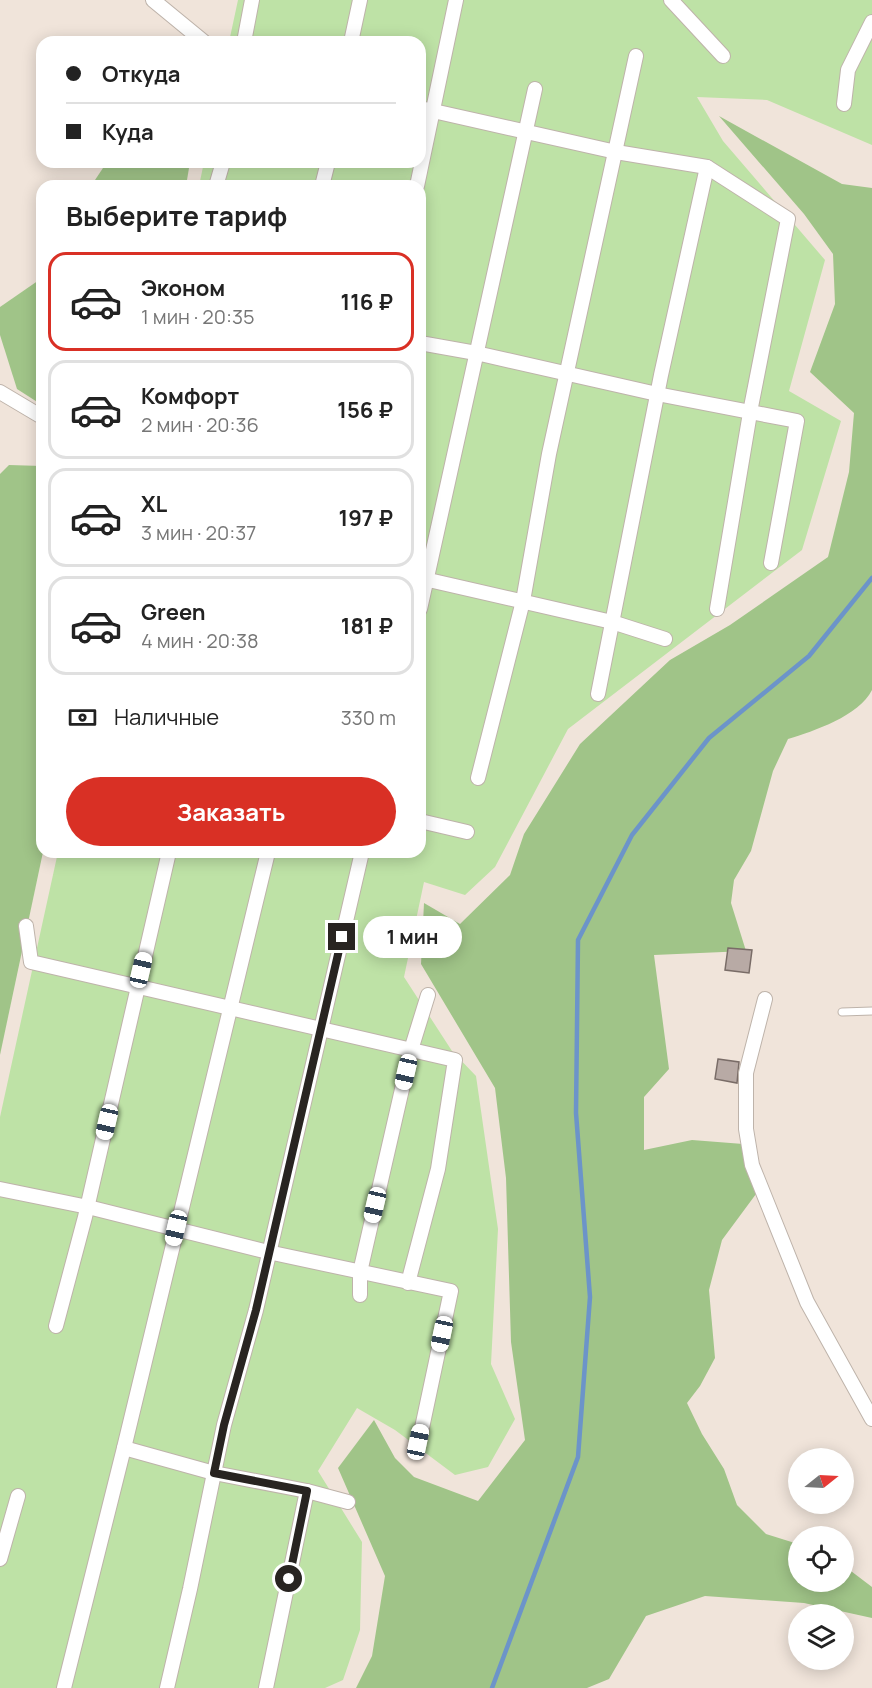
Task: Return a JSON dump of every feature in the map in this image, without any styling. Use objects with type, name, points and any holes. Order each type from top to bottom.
[{"type":"street","points":[[153,0],[197,36]]},
{"type":"street","points":[[245,36],[252,0]]},
{"type":"street","points":[[352,36],[360,0]]},
{"type":"street","points":[[456,0],[426,109],[616,152],[707,167],[788,219],[751,412],[717,609]]},
{"type":"street","points":[[671,0],[723,56]]},
{"type":"street","points":[[844,104],[848,70],[872,22]]},
{"type":"street","points":[[478,778],[523,601],[549,454],[636,56]]},
{"type":"street","points":[[426,570],[535,89]]},
{"type":"street","points":[[598,694],[657,394],[707,167]]},
{"type":"street","points":[[426,344],[476,353],[657,394],[797,421],[771,563]]},
{"type":"street","points":[[0,392],[36,413]]},
{"type":"street","points":[[426,579],[612,622],[665,639]]},
{"type":"street","points":[[426,822],[467,832]]},
{"type":"street","points":[[56,1326],[88,1207],[168,858]]},
{"type":"street","points":[[64,1688],[266,858]]},
{"type":"street","points":[[167,1688],[224,1425],[256,1310],[361,858]]},
{"type":"street","points":[[26,926],[31,962],[455,1060],[438,1168],[408,1283]]},
{"type":"street","points":[[360,1295],[360,1272],[411,1050],[428,995]]},
{"type":"street","points":[[765,999],[746,1072],[746,1129],[752,1165],[807,1302],[872,1419]]},
{"type":"street","points":[[0,1189],[88,1207],[268,1252],[451,1291],[418,1442]]},
{"type":"street","points":[[124,1448],[214,1473],[307,1491],[348,1502]]},
{"type":"street","points":[[266,1688],[307,1491]]},
{"type":"street","points":[[0,1559],[18,1496]]},
{"type":"lane","points":[[842,1012],[872,1011]]},
{"type":"green space","points":[[238,0],[872,0],[872,145],[767,100],[697,97],[723,141],[825,260],[789,391],[841,421],[802,550],[568,729],[495,867],[465,895],[424,882],[404,977],[452,1051],[476,1076],[498,1229],[491,1364],[515,1419],[488,1467],[455,1475],[395,1430],[357,1408],[318,1471],[362,1542],[360,1630],[343,1680],[325,1688],[0,1688],[0,1117],[57,858],[426,858],[426,180],[200,180],[203,168],[426,168],[426,36],[230,36]]},
{"type":"green space","points":[[719,116],[842,184],[872,188],[872,690],[857,708],[847,715],[823,727],[788,739],[773,771],[751,851],[734,880],[731,903],[746,951],[654,955],[669,1069],[644,1097],[644,1150],[692,1140],[756,1145],[756,1194],[722,1240],[709,1290],[715,1358],[700,1386],[687,1403],[702,1434],[724,1469],[737,1505],[766,1534],[788,1541],[788,1592],[854,1592],[854,1573],[872,1587],[872,1618],[854,1614],[854,1604],[809,1604],[705,1596],[646,1616],[609,1679],[587,1688],[356,1688],[372,1656],[385,1576],[338,1468],[374,1420],[395,1458],[414,1477],[478,1501],[525,1440],[511,1342],[506,1178],[495,1088],[421,964],[424,903],[460,924],[510,875],[524,834],[580,744],[670,660],[730,625],[828,557],[849,472],[854,413],[810,372],[835,304],[833,254],[804,214]]},
{"type":"green space","points":[[103,168],[189,168],[187,180],[95,180]]},
{"type":"green space","points":[[36,282],[36,401],[17,389],[0,335],[0,307]]},
{"type":"green space","points":[[9,465],[36,466],[36,858],[42,858],[0,1055],[0,474]]},
{"type":"building","points":[[728,948],[752,950],[749,973],[725,970]]},
{"type":"building","points":[[718,1059],[739,1062],[737,1083],[715,1079]]},
{"type":"waterway","points":[[492,1688],[578,1457],[590,1297],[576,1113],[578,940],[632,835],[709,738],[809,656],[872,578]]},
{"type":"route","points":[[289,1579],[307,1491],[214,1473],[224,1425],[256,1310],[342,937]]}]
